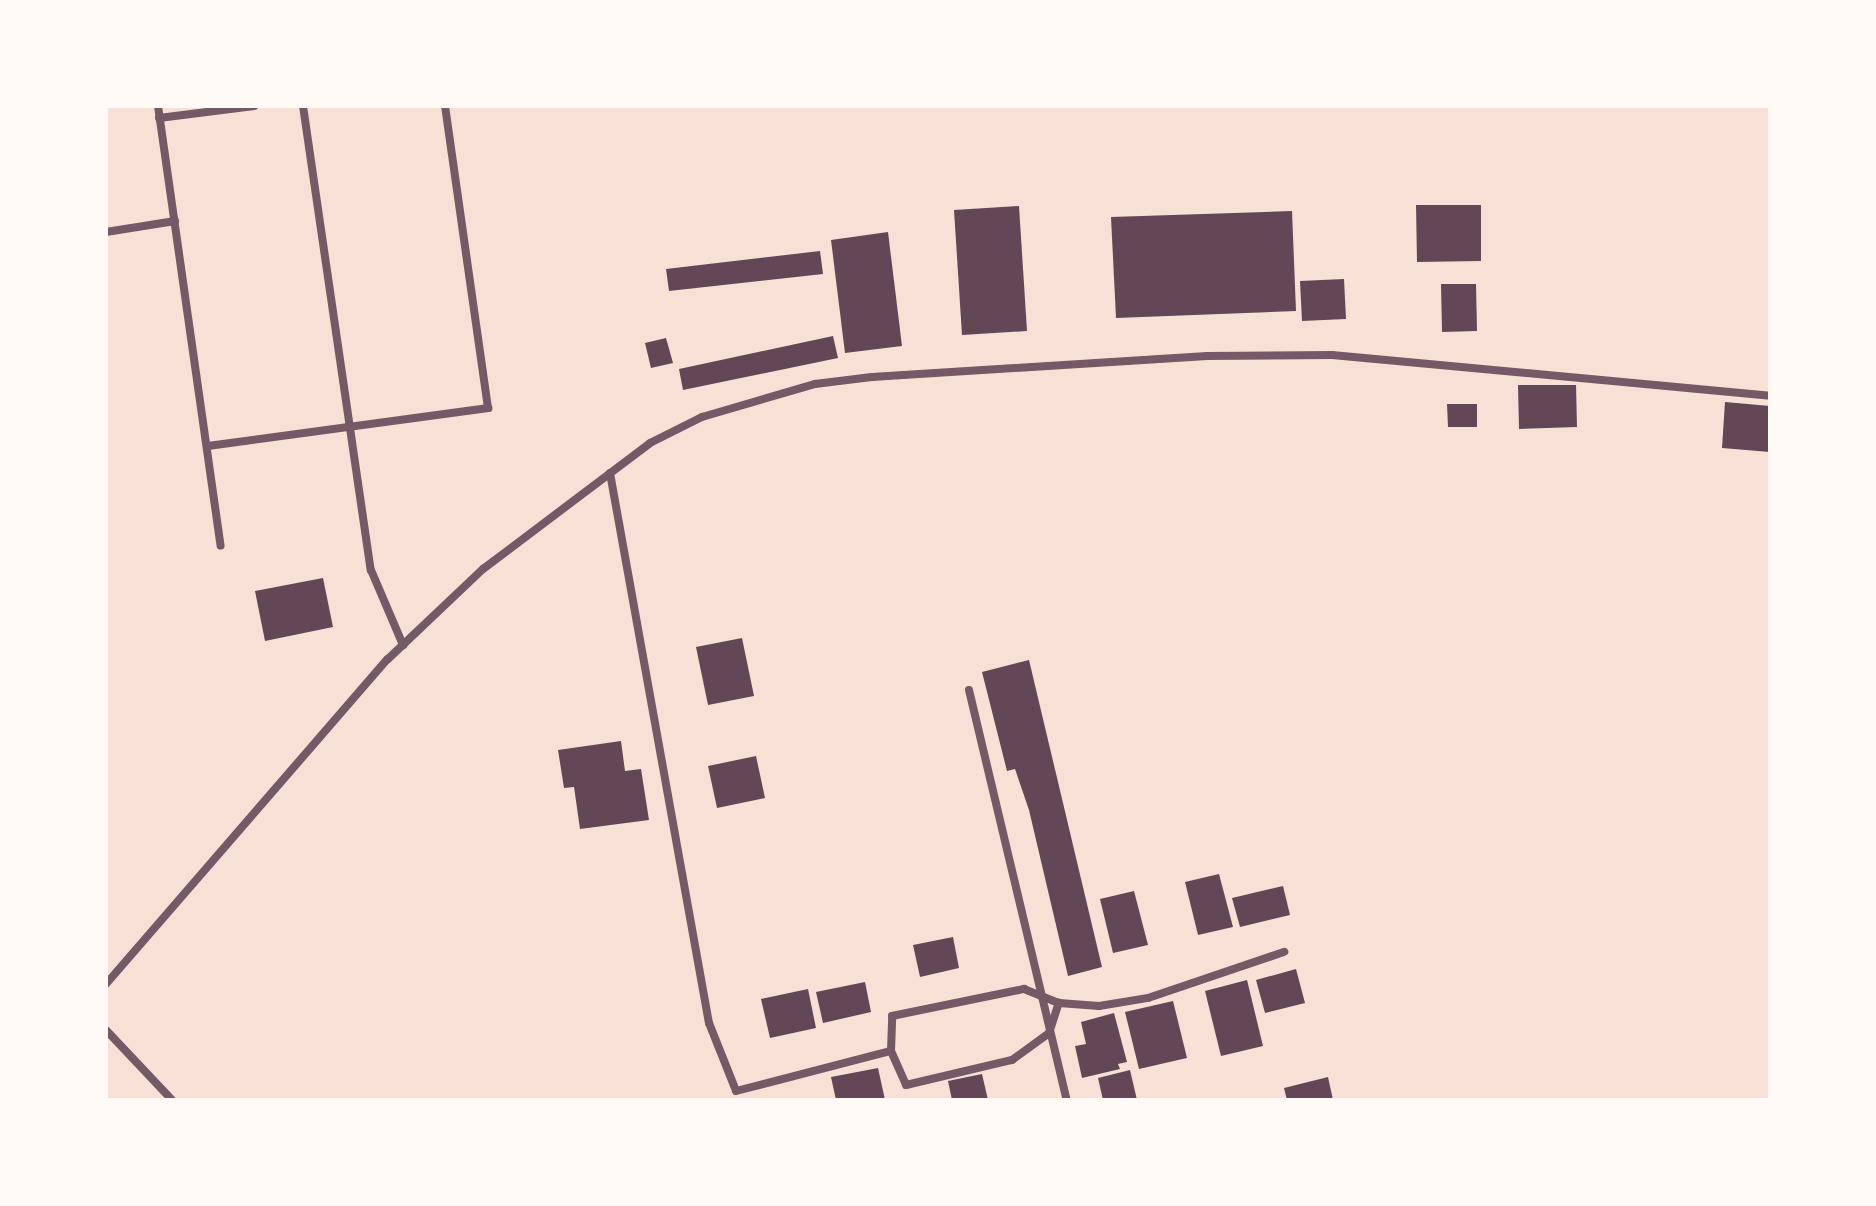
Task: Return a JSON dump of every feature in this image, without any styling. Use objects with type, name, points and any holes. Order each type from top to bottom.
[{"type":"street","points":[[158,106],[221,546]]},
{"type":"street","points":[[159,118],[254,106]]},
{"type":"street","points":[[303,106],[371,570],[403,645]]},
{"type":"street","points":[[208,446],[488,408],[445,106]]},
{"type":"street","points":[[106,232],[175,221]]},
{"type":"street","points":[[106,984],[403,645],[483,569],[650,443],[702,417],[815,384],[956,370],[1332,355],[1770,396]]},
{"type":"street","points":[[610,473],[709,1023],[736,1091],[891,1051]]},
{"type":"street","points":[[969,690],[1067,1100]]},
{"type":"street","points":[[1059,1003],[1049,1033],[1012,1060],[906,1085],[891,1051],[892,1016],[1024,989],[1059,1003],[1099,1006],[1148,998],[1284,952]]},
{"type":"street","points":[[106,1030],[172,1100]]},
{"type":"building","points":[[1416,205],[1481,205],[1481,261],[1417,262]]},
{"type":"building","points":[[1019,206],[1027,331],[962,335],[954,210]]},
{"type":"building","points":[[1292,211],[1296,311],[1116,318],[1111,217]]},
{"type":"building","points":[[888,232],[902,346],[845,353],[831,240]]},
{"type":"building","points":[[820,251],[823,274],[669,291],[666,269]]},
{"type":"building","points":[[1344,279],[1346,319],[1302,321],[1300,281]]},
{"type":"building","points":[[1441,284],[1476,284],[1477,331],[1442,332]]},
{"type":"building","points":[[833,336],[838,358],[683,390],[679,369]]},
{"type":"building","points":[[666,338],[673,363],[651,368],[645,343]]},
{"type":"building","points":[[1518,385],[1576,385],[1577,427],[1519,429]]},
{"type":"building","points":[[1725,402],[1770,406],[1770,452],[1722,448]]},
{"type":"building","points":[[1447,404],[1477,404],[1477,427],[1448,427]]},
{"type":"building","points":[[323,578],[333,627],[265,641],[255,591]]},
{"type":"building","points":[[742,638],[754,696],[708,705],[696,647]]},
{"type":"building","points":[[1029,660],[1102,967],[1068,976],[1029,810],[1015,769],[1007,771],[982,672]]},
{"type":"building","points":[[621,741],[625,771],[641,769],[649,820],[580,829],[574,787],[564,788],[558,750]]},
{"type":"building","points":[[756,756],[765,798],[717,808],[708,766]]},
{"type":"building","points":[[1219,874],[1233,927],[1198,935],[1185,882]]},
{"type":"building","points":[[1283,886],[1290,915],[1240,927],[1232,898]]},
{"type":"building","points":[[1134,891],[1148,945],[1113,953],[1100,899]]},
{"type":"building","points":[[953,937],[959,968],[920,977],[913,945]]},
{"type":"building","points":[[1296,969],[1305,1003],[1265,1013],[1256,980]]},
{"type":"building","points":[[1247,980],[1263,1046],[1221,1056],[1205,991]]},
{"type":"building","points":[[865,982],[871,1012],[823,1023],[816,992]]},
{"type":"building","points":[[808,989],[816,1028],[770,1038],[761,999]]},
{"type":"building","points":[[1173,1001],[1187,1058],[1139,1069],[1125,1012]]},
{"type":"building","points":[[1114,1013],[1127,1062],[1118,1064],[1120,1069],[1082,1078],[1075,1046],[1086,1044],[1081,1022]]},
{"type":"building","points":[[878,1068],[885,1100],[836,1100],[831,1077]]},
{"type":"building","points":[[1130,1070],[1137,1100],[1103,1100],[1098,1078]]},
{"type":"building","points":[[982,1074],[988,1100],[952,1100],[948,1081]]},
{"type":"building","points":[[1328,1077],[1333,1100],[1287,1100],[1284,1088]]}]
